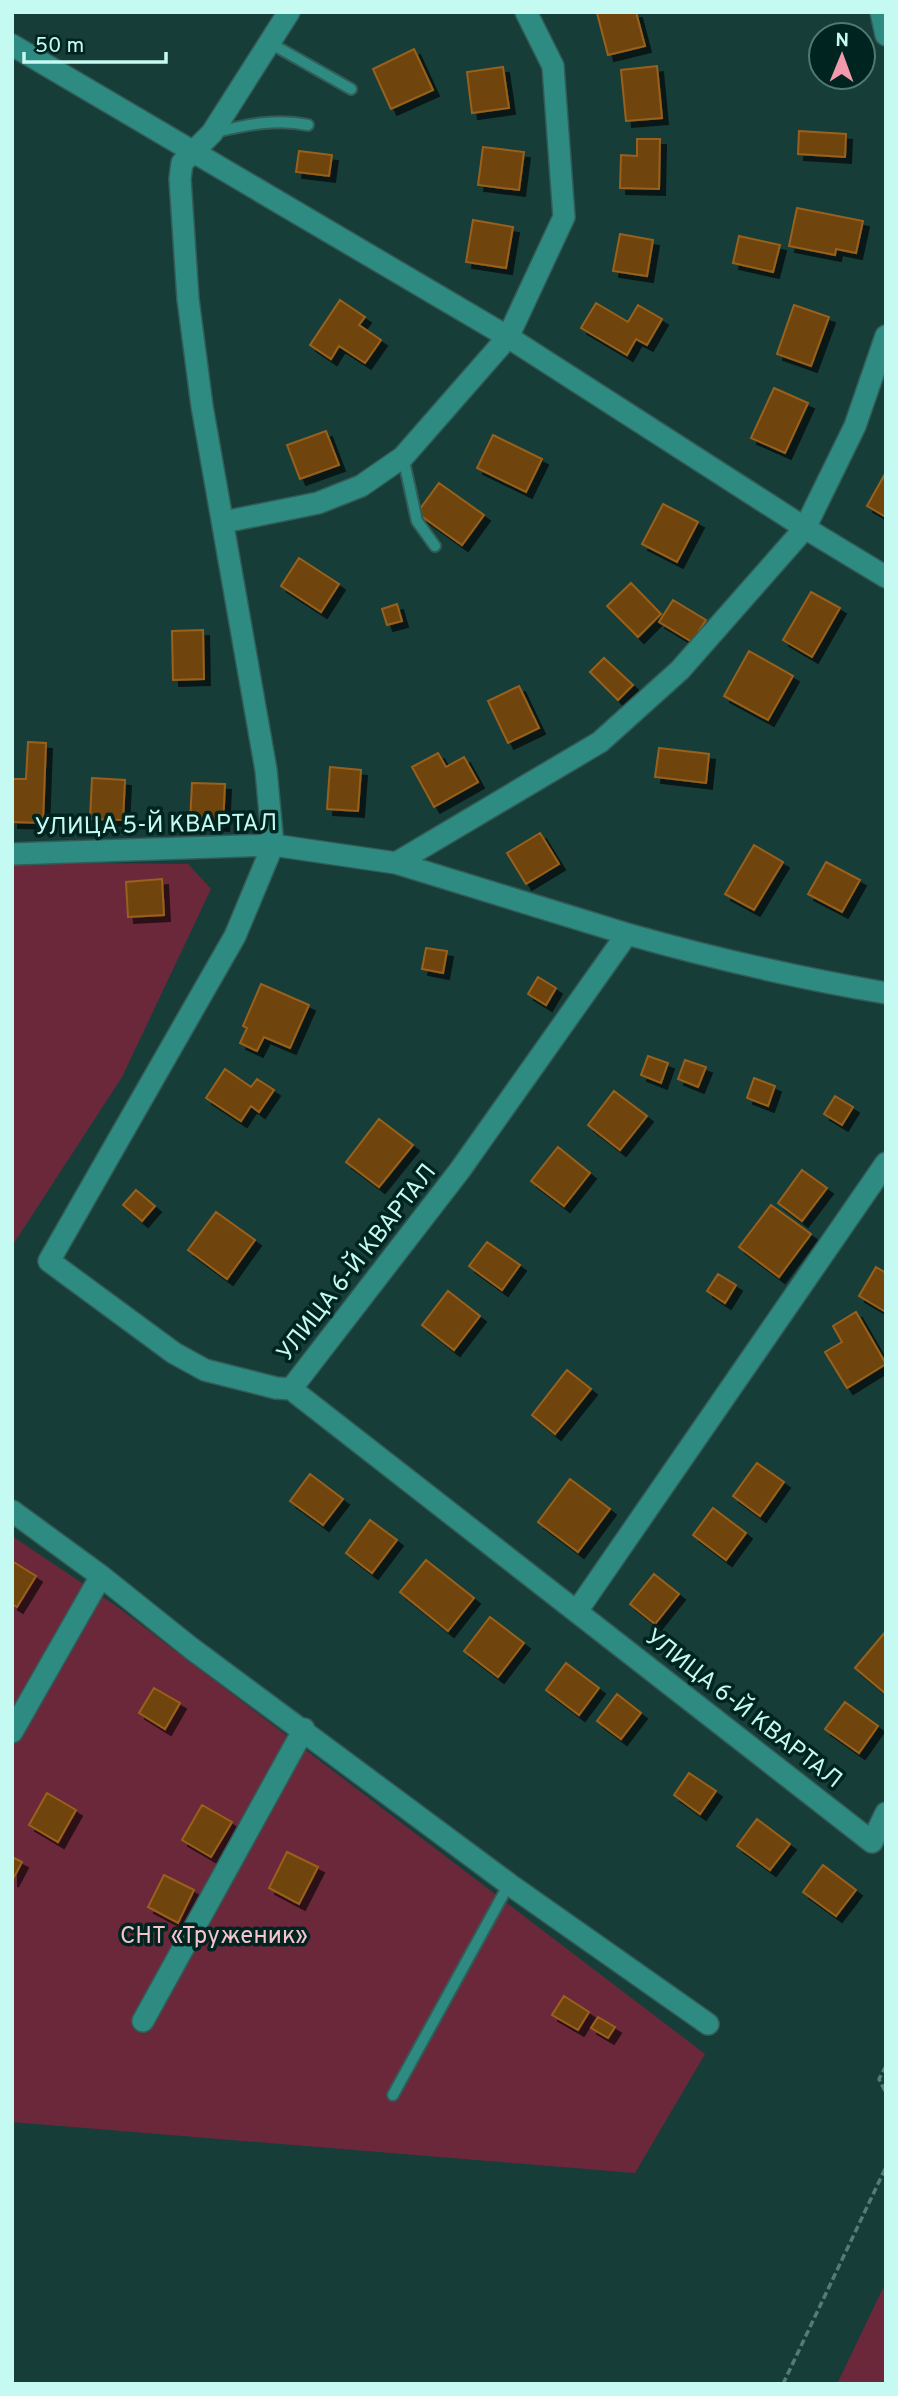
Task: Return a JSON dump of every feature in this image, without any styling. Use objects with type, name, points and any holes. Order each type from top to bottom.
[{"type":"street","points":[[289,12],[212,133],[182,163],[180,179],[188,299],[202,406],[267,770],[273,845],[235,936],[49,1261],[174,1353],[205,1370],[276,1388],[291,1389]]},
{"type":"street","points":[[224,522],[318,503],[361,486],[403,457],[508,337],[564,217],[553,66],[526,12]]},
{"type":"street","points":[[880,12],[886,35]]},
{"type":"street","points":[[12,45],[508,337],[886,577]]},
{"type":"street","points":[[396,863],[600,742],[680,670],[805,528],[855,426],[886,336]]},
{"type":"street","name":"УЛИЦА 5-Й КВАРТАЛ","points":[[12,854],[273,845],[396,863]]},
{"type":"street","points":[[396,863],[681,949],[821,982],[886,993]]},
{"type":"street","name":"УЛИЦА 6-Й КВАРТАЛ","points":[[626,934],[460,1170],[291,1389],[872,1842],[886,1813]]},
{"type":"street","points":[[577,1611],[886,1163]]},
{"type":"street","points":[[12,1511],[101,1576],[191,1648],[509,1884],[709,2024]]},
{"type":"street","points":[[12,1732],[101,1576]]},
{"type":"street","points":[[143,2021],[303,1729]]},
{"type":"lane","points":[[270,43],[351,89]]},
{"type":"lane","points":[[212,133],[255,124],[292,121],[309,125]]},
{"type":"lane","points":[[403,457],[417,521],[435,546]]},
{"type":"lane","points":[[393,2095],[509,1884]]},
{"type":"path","points":[[886,2066],[879,2079],[886,2093]]},
{"type":"path","points":[[783,2384],[886,2167]]},
{"type":"green space","points":[[12,862],[188,864],[211,889],[122,1077],[12,1246]]},
{"type":"green space","name":"СНТ «Труженик»","points":[[12,1536],[119,1608],[705,2054],[635,2173],[12,2122]]},
{"type":"green space","points":[[886,2282],[886,2384],[837,2384]]},
{"type":"building","points":[[636,12],[645,46],[608,55],[597,13]]},
{"type":"building","points":[[414,49],[433,90],[391,109],[373,69]]},
{"type":"building","points":[[657,66],[662,118],[626,121],[621,70]]},
{"type":"building","points":[[503,67],[509,108],[472,113],[467,72]]},
{"type":"building","points":[[799,131],[846,134],[845,157],[798,154]]},
{"type":"building","points":[[637,139],[660,139],[659,189],[620,188],[621,155],[637,156]]},
{"type":"building","points":[[483,147],[524,152],[519,190],[478,185]]},
{"type":"building","points":[[299,151],[332,155],[329,176],[296,172]]},
{"type":"building","points":[[797,208],[863,221],[856,253],[836,249],[835,255],[789,246]]},
{"type":"building","points":[[473,220],[513,227],[506,268],[466,262]]},
{"type":"building","points":[[620,234],[653,240],[647,276],[613,271]]},
{"type":"building","points":[[739,236],[780,245],[773,272],[733,263]]},
{"type":"building","points":[[340,300],[365,317],[359,325],[381,340],[365,363],[339,346],[331,359],[310,345]]},
{"type":"building","points":[[596,303],[628,322],[638,305],[662,319],[647,345],[636,339],[627,355],[581,328]]},
{"type":"building","points":[[794,305],[829,317],[811,366],[777,354]]},
{"type":"building","points":[[774,388],[808,403],[785,453],[751,438]]},
{"type":"building","points":[[326,431],[339,465],[300,479],[287,445]]},
{"type":"building","points":[[493,435],[542,459],[526,492],[477,468]]},
{"type":"building","points":[[886,472],[886,517],[867,506]]},
{"type":"building","points":[[439,483],[484,515],[462,545],[417,513]]},
{"type":"building","points":[[663,504],[698,522],[677,562],[642,544]]},
{"type":"building","points":[[299,558],[339,584],[321,612],[281,586]]},
{"type":"building","points":[[631,583],[661,614],[638,637],[607,606]]},
{"type":"building","points":[[811,592],[840,608],[812,657],[783,640]]},
{"type":"building","points":[[673,600],[706,620],[692,642],[659,622]]},
{"type":"building","points":[[397,604],[402,621],[387,625],[382,609]]},
{"type":"building","points":[[203,630],[204,679],[173,680],[172,631]]},
{"type":"building","points":[[749,651],[793,676],[768,720],[724,696]]},
{"type":"building","points":[[604,658],[633,685],[618,700],[590,672]]},
{"type":"building","points":[[519,686],[539,728],[508,743],[488,701]]},
{"type":"building","points":[[28,742],[46,743],[43,823],[12,822],[12,779],[26,779]]},
{"type":"building","points":[[659,748],[709,754],[706,783],[655,777]]},
{"type":"building","points":[[438,753],[446,767],[464,757],[478,782],[434,807],[412,767]]},
{"type":"building","points":[[330,767],[361,770],[358,811],[327,809]]},
{"type":"building","points":[[92,778],[125,780],[123,820],[90,819]]},
{"type":"building","points":[[192,783],[225,784],[223,825],[190,823]]},
{"type":"building","points":[[540,833],[559,864],[526,884],[507,853]]},
{"type":"building","points":[[754,845],[783,862],[754,910],[725,894]]},
{"type":"building","points":[[826,862],[860,880],[842,912],[808,894]]},
{"type":"building","points":[[162,879],[164,915],[128,917],[126,882]]},
{"type":"building","points":[[426,948],[447,951],[443,973],[422,969]]},
{"type":"building","points":[[538,977],[556,988],[546,1005],[528,994]]},
{"type":"building","points":[[261,984],[309,1005],[290,1048],[264,1037],[257,1051],[240,1043],[247,1028],[243,1026]]},
{"type":"building","points":[[648,1056],[668,1063],[661,1083],[641,1075]]},
{"type":"building","points":[[685,1060],[706,1067],[698,1087],[678,1079]]},
{"type":"building","points":[[225,1069],[251,1087],[257,1079],[274,1090],[259,1112],[251,1106],[241,1121],[206,1098]]},
{"type":"building","points":[[754,1078],[775,1086],[768,1106],[747,1098]]},
{"type":"building","points":[[614,1091],[647,1116],[620,1150],[588,1125]]},
{"type":"building","points":[[835,1096],[853,1107],[842,1125],[824,1114]]},
{"type":"building","points":[[379,1119],[413,1145],[379,1187],[346,1162]]},
{"type":"building","points":[[558,1147],[590,1173],[564,1206],[531,1181]]},
{"type":"building","points":[[802,1170],[827,1188],[802,1221],[778,1203]]},
{"type":"building","points":[[136,1190],[155,1206],[142,1221],[123,1205]]},
{"type":"building","points":[[771,1205],[811,1234],[779,1277],[739,1247]]},
{"type":"building","points":[[216,1212],[255,1240],[227,1279],[188,1250]]},
{"type":"building","points":[[487,1242],[520,1265],[502,1290],[469,1266]]},
{"type":"building","points":[[876,1267],[886,1273],[886,1312],[859,1296]]},
{"type":"building","points":[[718,1274],[736,1285],[725,1303],[707,1291]]},
{"type":"building","points":[[448,1291],[480,1316],[454,1350],[422,1325]]},
{"type":"building","points":[[856,1312],[886,1364],[847,1388],[825,1352],[842,1342],[833,1326]]},
{"type":"building","points":[[567,1370],[591,1389],[555,1434],[532,1415]]},
{"type":"building","points":[[757,1463],[784,1482],[760,1516],[733,1496]]},
{"type":"building","points":[[310,1474],[343,1499],[323,1525],[290,1501]]},
{"type":"building","points":[[570,1479],[610,1509],[578,1552],[538,1522]]},
{"type":"building","points":[[713,1508],[746,1533],[726,1560],[693,1535]]},
{"type":"building","points":[[370,1520],[397,1540],[372,1573],[346,1553]]},
{"type":"building","points":[[426,1560],[474,1598],[448,1631],[400,1592]]},
{"type":"building","points":[[12,1561],[36,1576],[17,1607],[12,1604]]},
{"type":"building","points":[[654,1574],[679,1594],[655,1624],[630,1604]]},
{"type":"building","points":[[490,1617],[524,1643],[498,1677],[464,1651]]},
{"type":"building","points":[[886,1631],[886,1694],[855,1668]]},
{"type":"building","points":[[566,1663],[599,1688],[579,1715],[546,1690]]},
{"type":"building","points":[[154,1688],[180,1703],[165,1729],[139,1713]]},
{"type":"building","points":[[617,1694],[641,1713],[621,1739],[597,1721]]},
{"type":"building","points":[[845,1702],[878,1726],[859,1753],[825,1729]]},
{"type":"building","points":[[689,1773],[716,1791],[700,1814],[674,1795]]},
{"type":"building","points":[[47,1793],[76,1810],[58,1842],[29,1825]]},
{"type":"building","points":[[202,1805],[232,1822],[211,1857],[182,1840]]},
{"type":"building","points":[[757,1819],[790,1844],[770,1870],[737,1846]]},
{"type":"building","points":[[287,1852],[318,1867],[299,1904],[269,1888]]},
{"type":"building","points":[[12,1857],[22,1862],[12,1881]]},
{"type":"building","points":[[823,1865],[856,1890],[836,1916],[803,1892]]},
{"type":"building","points":[[164,1875],[194,1890],[178,1923],[148,1907]]},
{"type":"building","points":[[564,1996],[589,2012],[578,2030],[552,2015]]},
{"type":"building","points":[[598,2017],[615,2027],[608,2038],[591,2028]]}]
